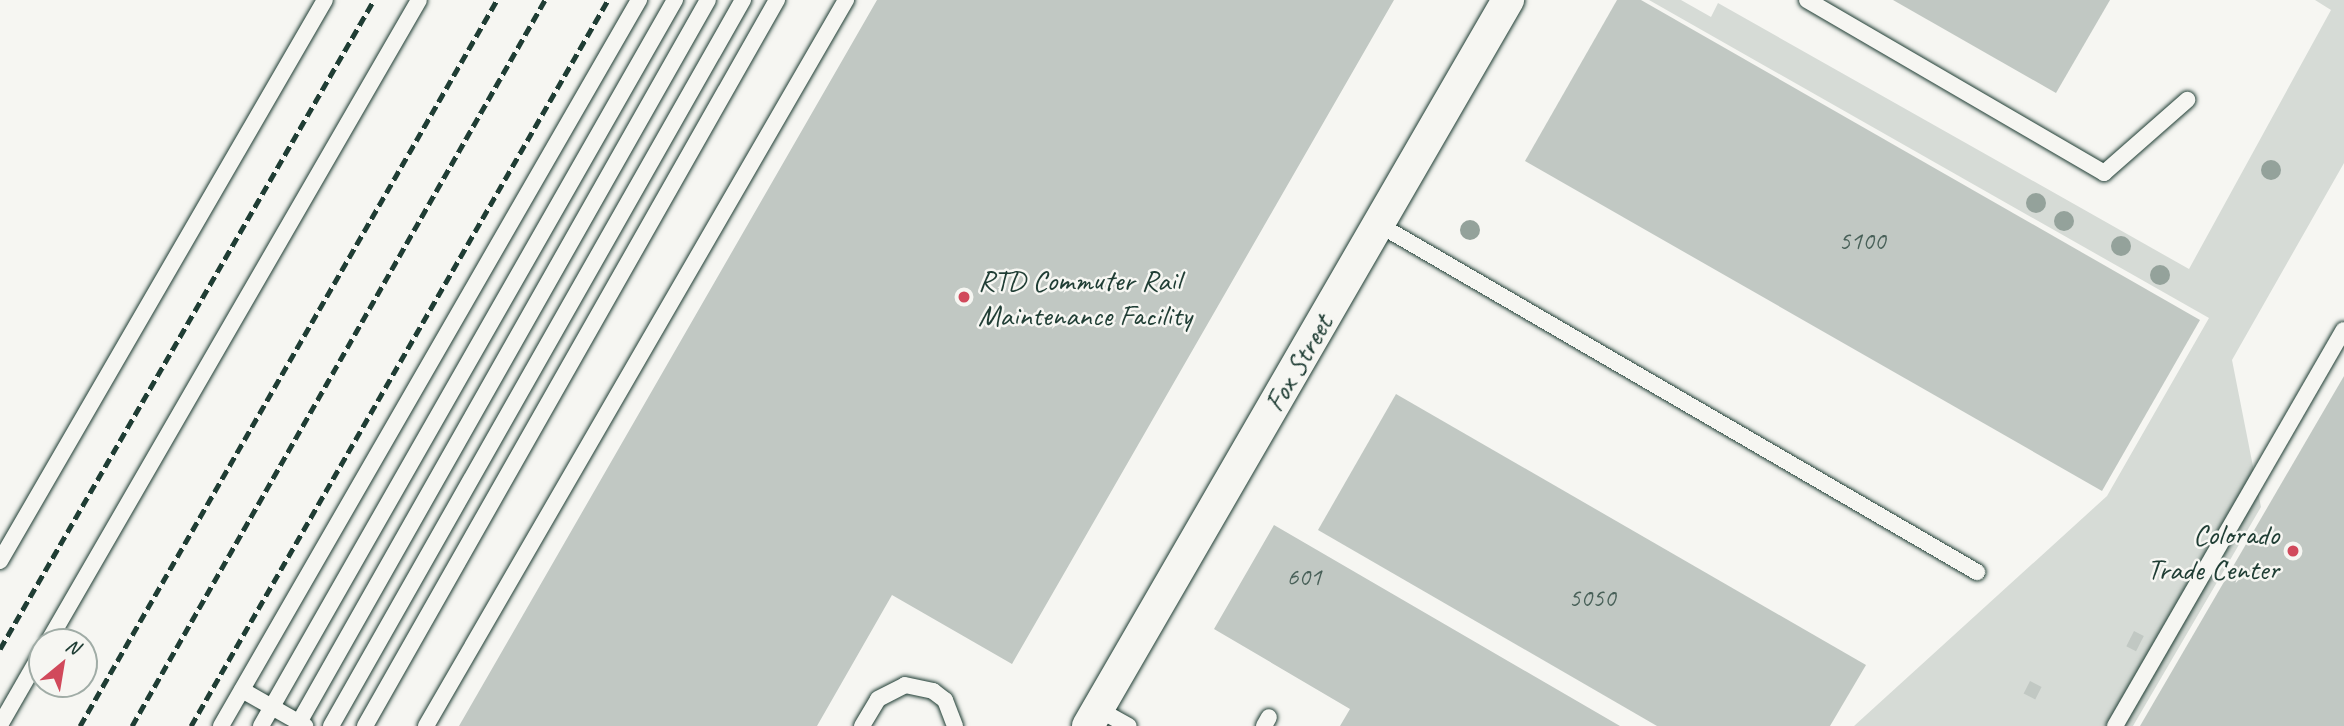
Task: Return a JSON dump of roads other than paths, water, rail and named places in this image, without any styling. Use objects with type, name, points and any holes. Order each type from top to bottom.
[{"type":"street","name":"Fox Street","points":[[1093,717],[1508,0]]},
{"type":"lane","points":[[0,561],[325,0]]},
{"type":"lane","points":[[56,628],[419,0]]},
{"type":"lane","points":[[221,726],[639,0]]},
{"type":"lane","points":[[261,726],[675,0]]},
{"type":"lane","points":[[242,690],[300,725],[708,0]]},
{"type":"lane","points":[[331,726],[743,0]]},
{"type":"lane","points":[[365,726],[777,0]]},
{"type":"lane","points":[[426,726],[846,0]]},
{"type":"lane","points":[[1807,0],[2104,173],[2187,100]]},
{"type":"lane","points":[[1378,224],[1977,572]]},
{"type":"lane","points":[[2115,726],[2344,330]]},
{"type":"lane","points":[[0,725],[28,676]]},
{"type":"lane","points":[[862,726],[878,699],[905,685],[939,695],[955,726]]},
{"type":"lane","points":[[1093,717],[1129,726]]},
{"type":"railway","points":[[0,649],[374,0]]},
{"type":"railway","points":[[80,726],[497,0]]},
{"type":"railway","points":[[132,726],[545,0]]},
{"type":"railway","points":[[191,726],[608,0]]},
{"type":"place","name":"RTD Commuter Rail Maintenance Facility","points":[[964,297]]},
{"type":"place","name":"Colorado Trade Center","points":[[2293,551]]}]
